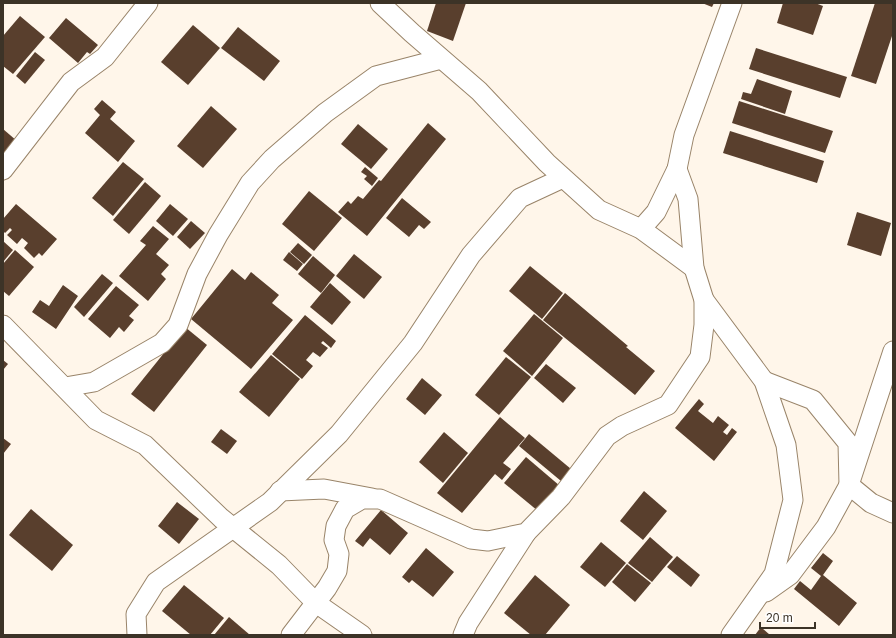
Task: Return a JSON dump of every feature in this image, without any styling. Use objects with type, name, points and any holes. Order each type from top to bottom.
[{"type":"street","points":[[3,170],[71,82],[105,57],[148,3]]},
{"type":"street","points":[[380,3],[441,59],[480,91],[547,163],[599,210],[640,228],[694,268]]},
{"type":"street","points":[[640,228],[656,212],[677,169],[684,135],[732,3]]},
{"type":"street","points":[[65,387],[94,382],[162,343],[178,325],[197,274],[218,235],[250,183],[272,159],[325,113],[376,76],[441,59]]},
{"type":"street","points":[[464,635],[468,623],[526,533],[561,497],[607,436],[622,426],[668,406],[700,357],[704,325],[704,300],[694,268],[688,199],[677,169]]},
{"type":"street","points":[[136,635],[136,614],[156,582],[232,527],[270,502],[339,434],[413,343],[471,254],[520,198],[562,178]]},
{"type":"street","points":[[704,300],[764,381],[786,445],[793,500],[774,574],[731,635]]},
{"type":"street","points":[[3,325],[96,420],[145,446],[232,527],[279,565],[316,603],[362,635]]},
{"type":"street","points":[[756,598],[790,575],[826,527],[849,485],[893,351]]},
{"type":"street","points":[[764,381],[813,400],[848,443],[849,485],[871,503],[893,513]]},
{"type":"street","points":[[280,491],[324,489],[375,499]]},
{"type":"street","points":[[291,635],[327,588],[337,571],[339,554],[334,540],[336,526],[345,509],[362,499],[380,499],[406,509],[471,539],[488,541],[526,533]]},
{"type":"building","points":[[436,3],[466,3],[453,41],[427,31]]},
{"type":"building","points":[[702,3],[714,3],[712,7]]},
{"type":"building","points":[[783,3],[815,3],[823,6],[813,35],[777,23]]},
{"type":"building","points":[[875,3],[893,3],[893,33],[876,84],[851,76]]},
{"type":"building","points":[[20,16],[45,37],[13,74],[3,66],[3,36]]},
{"type":"building","points":[[66,18],[98,45],[90,54],[87,52],[78,63],[49,38]]},
{"type":"building","points":[[193,25],[220,48],[188,85],[161,62]]},
{"type":"building","points":[[238,27],[280,61],[264,81],[221,48]]},
{"type":"building","points":[[756,48],[847,77],[840,98],[749,69]]},
{"type":"building","points":[[35,52],[45,60],[25,84],[16,76]]},
{"type":"building","points":[[757,79],[792,91],[785,114],[741,99],[743,92],[751,94]]},
{"type":"building","points":[[102,100],[116,112],[110,119],[135,141],[118,162],[85,133],[100,115],[94,109]]},
{"type":"building","points":[[739,101],[833,131],[825,153],[732,123]]},
{"type":"building","points":[[211,106],[237,129],[203,168],[177,146]]},
{"type":"building","points":[[428,123],[446,139],[367,236],[338,212],[348,201],[351,204],[358,196],[363,199],[379,180],[381,181]]},
{"type":"building","points":[[358,124],[388,149],[371,169],[341,144]]},
{"type":"building","points":[[3,129],[17,141],[5,155],[3,153]]},
{"type":"building","points":[[730,131],[824,161],[817,183],[723,153]]},
{"type":"building","points":[[123,162],[144,179],[113,216],[92,198]]},
{"type":"building","points":[[365,167],[378,178],[372,186],[364,179],[367,176],[361,172]]},
{"type":"building","points":[[145,182],[161,196],[129,234],[113,220]]},
{"type":"building","points":[[309,191],[342,218],[314,251],[282,224]]},
{"type":"building","points":[[402,198],[431,222],[424,229],[419,225],[409,237],[386,218]]},
{"type":"building","points":[[16,204],[57,239],[42,256],[39,253],[34,258],[24,248],[28,243],[22,238],[17,244],[7,235],[12,230],[10,228],[5,233],[3,231],[3,219]]},
{"type":"building","points":[[170,204],[188,219],[173,236],[156,221]]},
{"type":"building","points":[[857,212],[891,223],[881,256],[847,245]]},
{"type":"building","points":[[191,221],[205,233],[190,249],[177,237]]},
{"type":"building","points":[[153,226],[169,239],[156,254],[169,265],[161,274],[166,279],[148,301],[119,276],[146,245],[140,241]]},
{"type":"building","points":[[3,241],[13,250],[3,262]]},
{"type":"building","points":[[298,243],[312,255],[304,264],[290,252]]},
{"type":"building","points":[[15,250],[34,267],[9,296],[3,291],[3,264]]},
{"type":"building","points":[[289,252],[303,264],[297,271],[283,260]]},
{"type":"building","points":[[354,254],[382,277],[364,299],[336,276]]},
{"type":"building","points":[[313,256],[335,275],[321,293],[298,274]]},
{"type":"building","points":[[530,266],[563,293],[542,319],[509,291]]},
{"type":"building","points":[[232,269],[245,280],[251,272],[279,295],[272,303],[293,320],[251,369],[191,319]]},
{"type":"building","points":[[102,274],[113,283],[84,317],[74,307]]},
{"type":"building","points":[[330,283],[351,302],[332,325],[310,307]]},
{"type":"building","points":[[63,285],[78,296],[56,329],[32,312],[40,300],[49,306]]},
{"type":"building","points":[[116,286],[139,305],[129,316],[134,320],[124,332],[119,327],[110,338],[88,319]]},
{"type":"building","points":[[565,293],[628,346],[626,347],[655,371],[635,395],[543,320]]},
{"type":"building","points":[[534,314],[563,338],[532,376],[503,351]]},
{"type":"building","points":[[305,315],[336,341],[331,348],[323,341],[321,343],[328,348],[320,357],[313,352],[306,360],[313,366],[302,379],[272,354]]},
{"type":"building","points":[[185,327],[207,345],[154,412],[131,394]]},
{"type":"building","points":[[271,355],[300,379],[269,417],[239,392]]},
{"type":"building","points":[[506,357],[531,377],[499,415],[475,395]]},
{"type":"building","points":[[3,360],[8,364],[3,370]]},
{"type":"building","points":[[546,364],[576,388],[563,403],[534,378]]},
{"type":"building","points":[[422,378],[442,395],[425,415],[406,399]]},
{"type":"building","points":[[699,399],[704,404],[698,411],[713,423],[718,416],[729,425],[723,432],[727,435],[732,428],[737,432],[714,461],[675,428]]},
{"type":"building","points":[[500,417],[525,438],[503,463],[511,469],[502,480],[495,474],[462,513],[437,493]]},
{"type":"building","points":[[221,429],[237,441],[227,454],[211,442]]},
{"type":"building","points":[[444,432],[468,453],[443,483],[419,462]]},
{"type":"building","points":[[529,434],[571,469],[561,481],[519,446]]},
{"type":"building","points":[[3,438],[11,444],[3,454]]},
{"type":"building","points":[[526,457],[560,486],[538,511],[504,483]]},
{"type":"building","points":[[644,491],[667,511],[643,540],[620,521]]},
{"type":"building","points":[[177,502],[199,519],[179,544],[158,526]]},
{"type":"building","points":[[31,509],[73,545],[52,571],[9,535]]},
{"type":"building","points":[[381,510],[408,533],[390,555],[370,538],[363,547],[355,541]]},
{"type":"building","points":[[650,537],[673,557],[652,582],[628,563]]},
{"type":"building","points":[[601,542],[626,563],[605,587],[580,567]]},
{"type":"building","points":[[426,548],[454,572],[433,597],[412,580],[409,583],[402,577]]},
{"type":"building","points":[[823,553],[833,561],[823,575],[857,603],[839,626],[794,589],[800,581],[811,590],[821,576],[811,568]]},
{"type":"building","points":[[677,556],[700,575],[691,587],[667,567]]},
{"type":"building","points":[[627,564],[651,583],[635,602],[612,582]]},
{"type":"building","points":[[535,575],[570,605],[545,635],[531,635],[504,613]]},
{"type":"building","points":[[184,585],[224,618],[210,635],[191,635],[162,611]]},
{"type":"building","points":[[229,617],[250,635],[214,635]]},
{"type":"building","points":[[761,627],[770,635],[755,635]]}]
